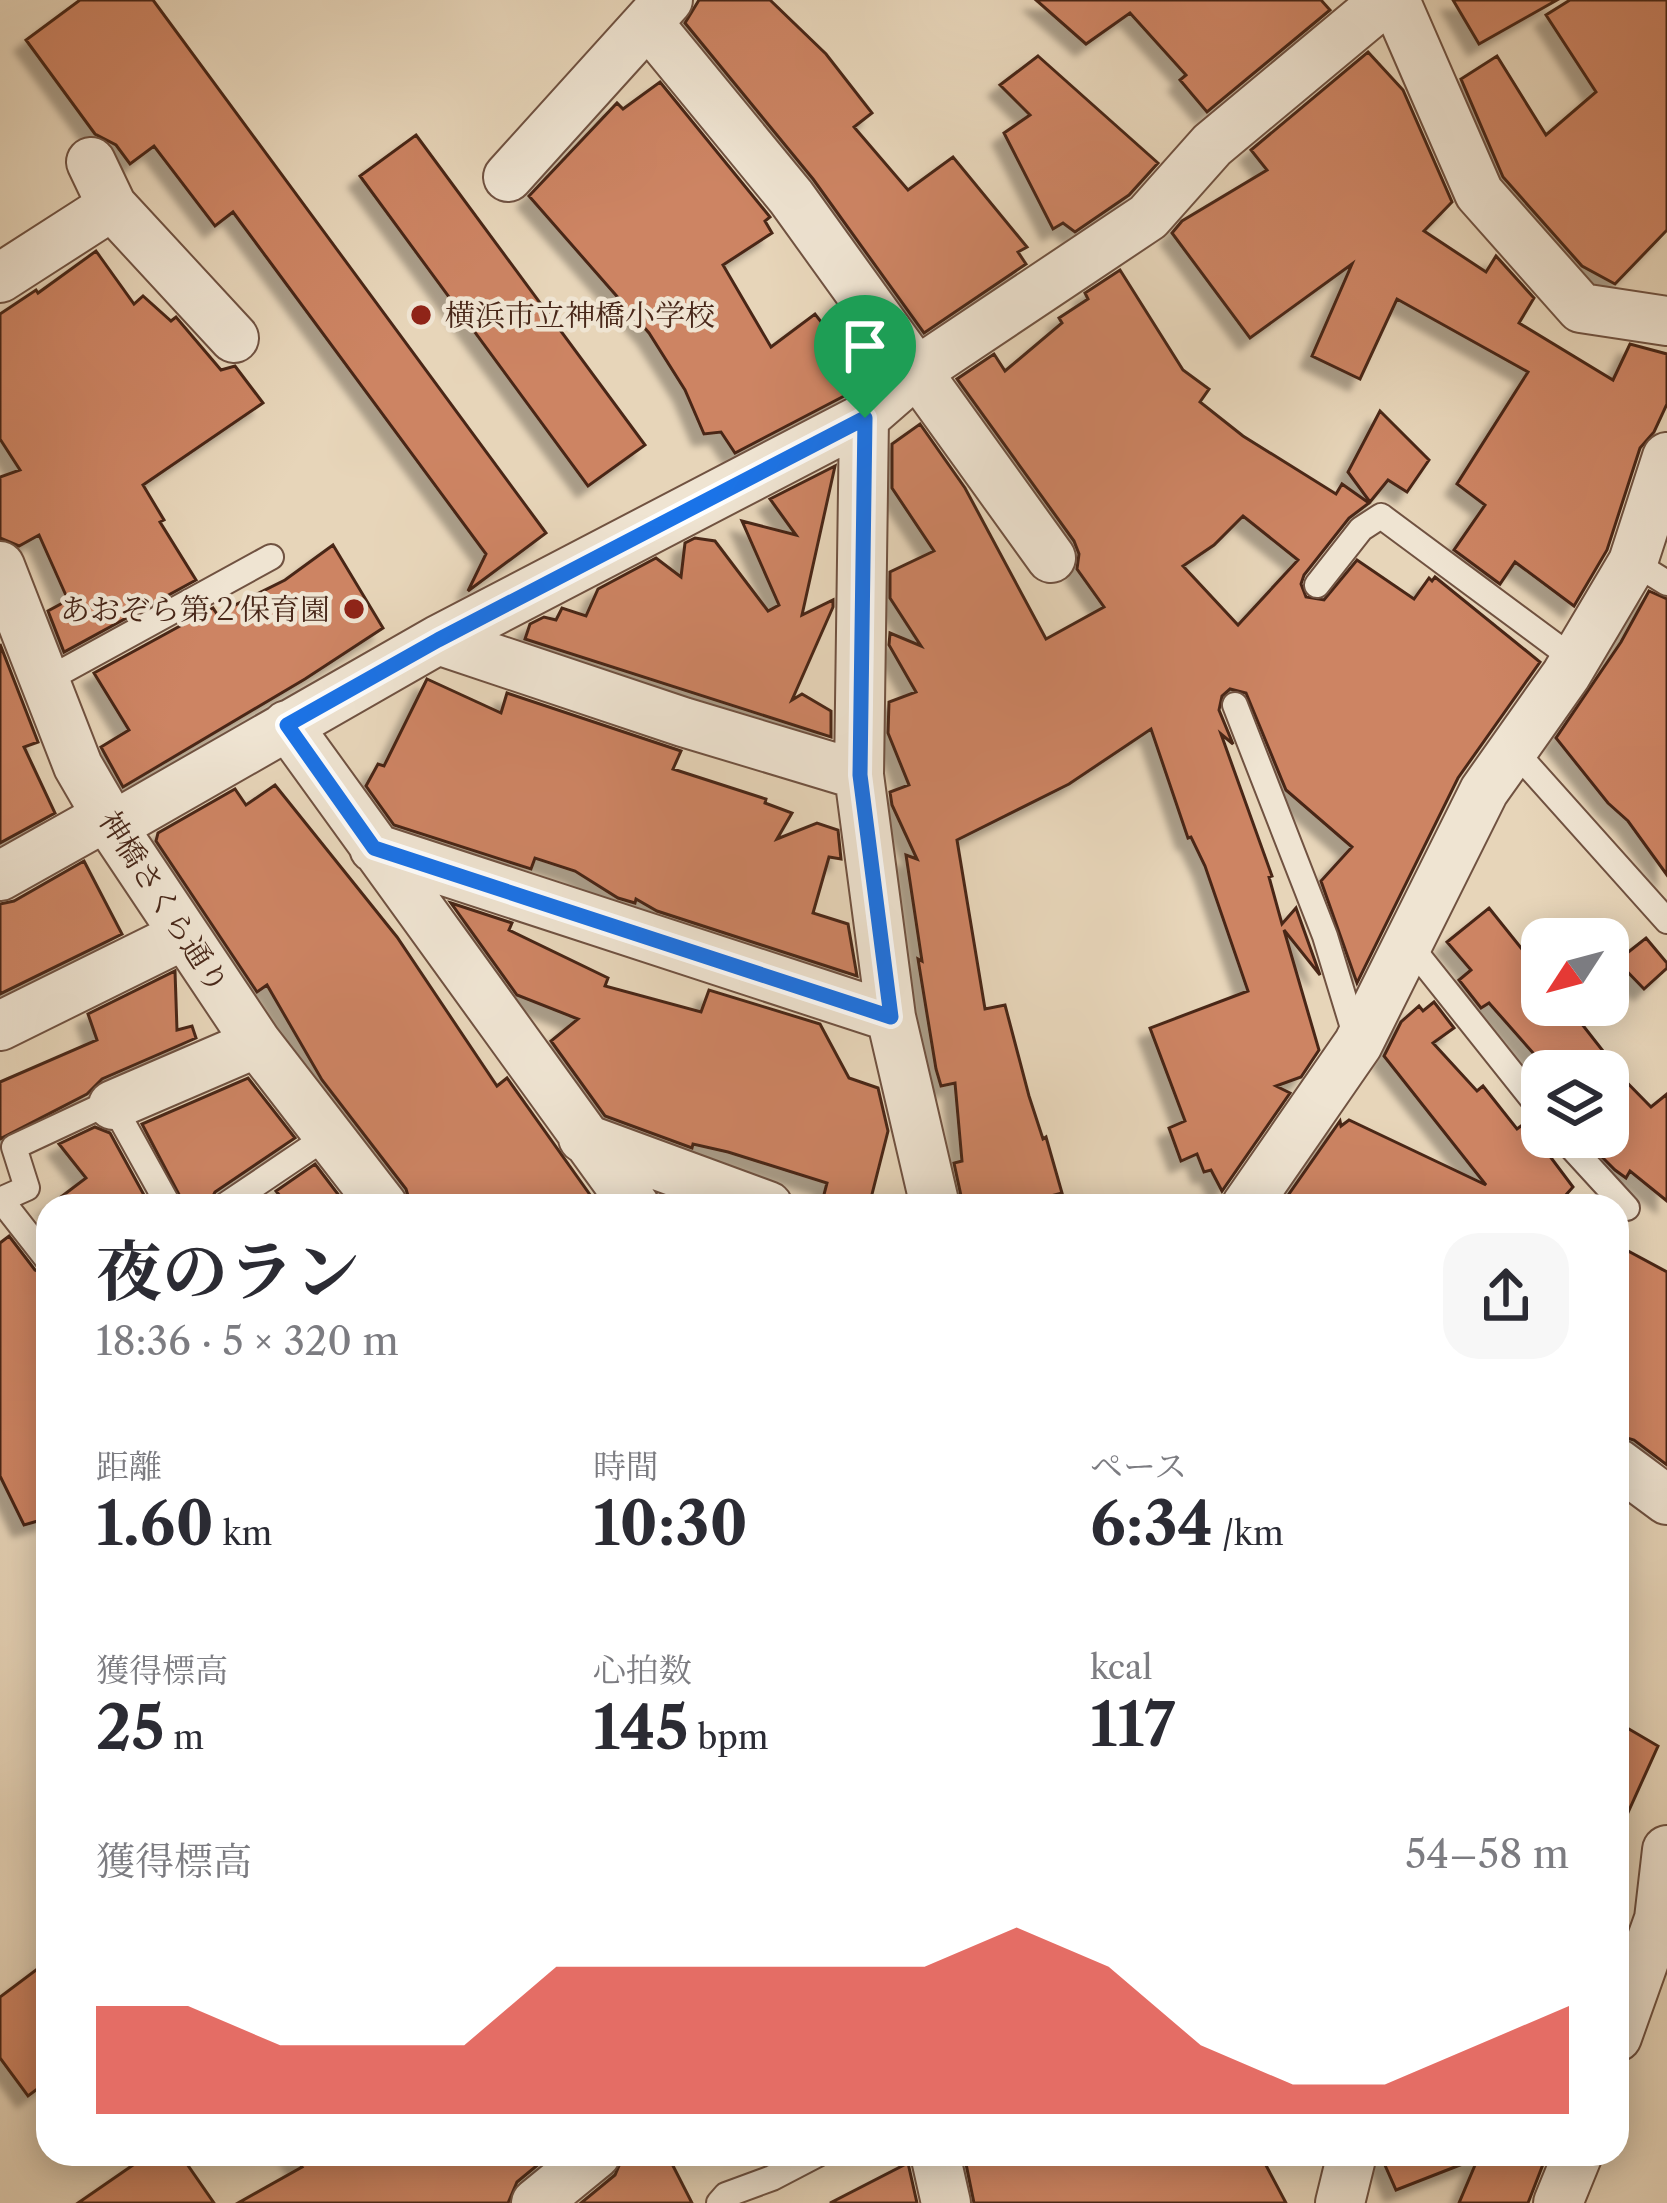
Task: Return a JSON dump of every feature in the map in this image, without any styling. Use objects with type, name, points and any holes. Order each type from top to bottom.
[{"type":"street","points":[[0,876],[110,821],[438,640],[865,418],[919,370],[1148,217],[1212,145],[1391,0],[1479,193],[1582,308],[1667,321]]},
{"type":"street","points":[[508,177],[658,12],[1052,558]]},
{"type":"street","points":[[91,162],[112,206],[234,338]]},
{"type":"street","points":[[0,278],[112,206]]},
{"type":"street","points":[[865,418],[860,775],[891,1017],[932,1194]]},
{"type":"street","points":[[1254,1194],[1358,1044],[1484,791],[1575,660],[1650,573],[1667,457]]},
{"type":"street","name":"神橋さくら通り","points":[[0,566],[78,766],[110,821],[257,1043],[374,1194]]},
{"type":"street","points":[[438,640],[682,722],[860,775]]},
{"type":"street","points":[[287,725],[625,1194]]},
{"type":"street","points":[[374,848],[891,1017]]},
{"type":"street","points":[[0,1026],[184,935]]},
{"type":"street","points":[[113,1105],[257,1043]]},
{"type":"street","points":[[584,1138],[723,1194]]},
{"type":"street","points":[[1629,1472],[1667,1500]]},
{"type":"street","points":[[1629,1968],[1638,1917],[1667,1856]]},
{"type":"street","points":[[536,2203],[581,2166]]},
{"type":"street","points":[[938,2166],[946,2203]]},
{"type":"street","points":[[1340,2203],[1349,2166]]},
{"type":"street","points":[[1558,2203],[1573,2166]]},
{"type":"lane","points":[[1317,585],[1361,529],[1381,516],[1575,660]]},
{"type":"lane","points":[[46,681],[271,557]]},
{"type":"lane","points":[[1235,705],[1325,936],[1358,1044]]},
{"type":"lane","points":[[1513,749],[1667,921]]},
{"type":"lane","points":[[1408,943],[1521,1085]]},
{"type":"lane","points":[[36,1245],[1,1200],[27,1188],[14,1147],[106,1103],[113,1105],[162,1194]]},
{"type":"lane","points":[[242,1194],[328,1135]]},
{"type":"lane","points":[[1581,1158],[1614,1194]]},
{"type":"lane","points":[[719,2203],[726,2194],[795,2166]]},
{"type":"building","points":[[80,0],[153,0],[546,533],[468,591],[486,554],[233,212],[215,226],[154,146],[130,164],[116,145],[95,134],[26,40]]},
{"type":"building","points":[[699,0],[770,0],[826,54],[872,113],[854,127],[908,190],[953,157],[1027,247],[1018,252],[1026,264],[924,333],[813,179],[685,23]]},
{"type":"building","points":[[1036,0],[1321,0],[1330,10],[1207,112],[1180,80],[1186,75],[1130,13],[1086,44]]},
{"type":"building","points":[[1453,0],[1557,0],[1479,44]]},
{"type":"building","points":[[1570,0],[1667,0],[1667,230],[1615,284],[1582,266],[1503,177],[1461,79],[1497,56],[1546,135],[1596,92],[1546,15]]},
{"type":"building","points":[[1368,52],[1403,90],[1452,202],[1424,231],[1486,272],[1496,256],[1534,298],[1519,323],[1613,380],[1630,344],[1667,354],[1667,404],[1640,448],[1607,550],[1574,606],[1515,562],[1500,584],[1454,550],[1485,505],[1457,484],[1528,372],[1397,299],[1360,379],[1312,356],[1352,264],[1250,338],[1172,233],[1182,221],[1267,170],[1251,150]]},
{"type":"building","points":[[1038,56],[1158,163],[1129,195],[1075,232],[1063,223],[1053,229],[1004,133],[1030,115],[1000,85]]},
{"type":"building","points":[[660,82],[770,217],[765,221],[772,233],[723,265],[771,347],[815,314],[866,379],[846,395],[735,453],[721,432],[704,434],[685,390],[649,333],[529,196],[617,103],[623,109]]},
{"type":"building","points":[[416,135],[645,445],[588,486],[360,176]]},
{"type":"building","points":[[96,251],[134,304],[143,296],[171,321],[176,317],[221,370],[235,366],[263,403],[143,485],[196,580],[64,652],[48,611],[68,600],[39,535],[19,546],[0,538],[0,477],[20,470],[0,439],[0,314]]},
{"type":"building","points":[[1120,270],[1183,370],[1209,389],[1200,402],[1243,436],[1336,494],[1342,484],[1369,503],[1349,518],[1304,575],[1301,584],[1306,597],[1324,600],[1357,560],[1414,599],[1429,578],[1435,577],[1540,662],[1458,778],[1357,983],[1321,881],[1352,847],[1286,790],[1246,693],[1230,689],[1222,696],[1219,710],[1233,744],[1221,734],[1272,876],[1282,924],[1296,908],[1320,975],[1284,930],[1319,1050],[1301,1077],[1276,1086],[1290,1093],[1222,1191],[1211,1170],[1204,1172],[1197,1154],[1181,1161],[1169,1128],[1185,1121],[1150,1028],[1248,991],[1151,729],[1069,784],[957,840],[985,1009],[1005,1005],[1062,1193],[961,1194],[954,1163],[962,1161],[955,1083],[941,1086],[918,959],[922,961],[906,855],[917,859],[890,792],[909,785],[888,733],[889,702],[916,692],[889,645],[890,633],[921,646],[890,598],[890,572],[934,551],[892,488],[892,444],[920,424],[965,488],[1046,639],[1104,607],[1077,569],[1074,541],[957,379],[994,354],[1005,371],[1062,323],[1059,318],[1088,299],[1085,293]],"holes":[[[1243,516],[1298,560],[1238,625],[1183,566],[1214,545]]]},
{"type":"building","points":[[1380,411],[1429,460],[1407,492],[1388,480],[1370,502],[1348,472]]},
{"type":"building","points":[[835,466],[802,615],[833,600],[833,607],[792,700],[802,694],[831,711],[831,737],[525,639],[530,624],[544,617],[556,620],[562,608],[586,616],[598,589],[656,558],[681,577],[685,543],[695,538],[715,541],[768,611],[779,605],[742,521],[796,535],[770,499]]},
{"type":"building","points":[[333,545],[383,628],[123,787],[101,747],[129,730],[94,673],[213,608],[217,614],[285,580]]},
{"type":"building","points":[[1649,591],[1667,599],[1667,875],[1628,821],[1556,738],[1621,642]]},
{"type":"building","points":[[0,644],[38,742],[24,747],[55,813],[0,843]]},
{"type":"building","points":[[427,679],[501,713],[507,693],[681,751],[673,769],[766,799],[765,803],[792,813],[777,839],[817,823],[838,830],[841,859],[829,857],[813,913],[848,924],[857,976],[657,911],[636,899],[635,903],[618,898],[575,871],[535,858],[531,869],[394,825],[366,786],[378,764],[384,766]]},
{"type":"building","points":[[275,785],[397,937],[497,1086],[507,1078],[589,1194],[407,1194],[322,1080],[267,985],[257,992],[156,841],[158,833],[235,789],[246,805]]},
{"type":"building","points":[[84,861],[122,934],[0,994],[0,904],[14,901]]},
{"type":"building","points":[[451,903],[512,923],[509,930],[608,978],[605,986],[701,1012],[709,990],[820,1024],[849,1078],[878,1088],[888,1131],[872,1194],[824,1194],[827,1183],[728,1152],[693,1144],[692,1148],[605,1116],[551,1041],[578,1019],[517,995]]},
{"type":"building","points":[[1489,908],[1521,948],[1521,1026],[1583,1026],[1602,1050],[1530,1050],[1489,1003],[1481,1008],[1459,980],[1471,970],[1447,942]]},
{"type":"building","points":[[1646,938],[1667,968],[1644,989],[1629,973],[1629,951]]},
{"type":"building","points":[[175,971],[177,1030],[192,1026],[196,1038],[102,1079],[87,1094],[0,1139],[0,1082],[97,1040],[88,1014]]},
{"type":"building","points":[[1434,1002],[1454,1028],[1433,1043],[1477,1091],[1483,1086],[1517,1129],[1521,1126],[1521,1158],[1551,1158],[1573,1187],[1567,1194],[1289,1194],[1340,1121],[1341,1126],[1349,1120],[1486,1185],[1384,1056],[1401,1022],[1419,1006],[1423,1011]]},
{"type":"building","points":[[248,1078],[295,1138],[214,1194],[179,1194],[142,1124]]},
{"type":"building","points":[[1629,1085],[1651,1107],[1667,1094],[1667,1201],[1630,1171],[1626,1178],[1603,1158],[1629,1158]]},
{"type":"building","points":[[95,1127],[110,1133],[143,1194],[65,1194],[86,1178],[59,1144]]},
{"type":"building","points":[[315,1164],[338,1194],[278,1194],[276,1191]]},
{"type":"building","points":[[9,1236],[36,1270],[36,1522],[24,1525],[0,1476],[0,1243]]},
{"type":"building","points":[[1629,1251],[1667,1272],[1667,1465],[1629,1439]]},
{"type":"building","points":[[1629,1729],[1658,1746],[1629,1810]]},
{"type":"building","points":[[36,1970],[36,2090],[28,2096],[0,2058],[0,1997]]},
{"type":"building","points":[[132,2166],[188,2166],[214,2203],[78,2203]]},
{"type":"building","points":[[536,2166],[517,2182],[508,2203],[238,2203],[302,2167]]},
{"type":"building","points":[[619,2166],[673,2166],[692,2203],[581,2203],[615,2175]]},
{"type":"building","points":[[909,2166],[917,2203],[830,2203]]},
{"type":"building","points":[[966,2166],[1266,2166],[1286,2203],[974,2203]]},
{"type":"building","points":[[1385,2166],[1458,2166],[1396,2190]]},
{"type":"building","points":[[1475,2166],[1542,2166],[1528,2203],[1459,2203]]},
{"type":"place","name":"横浜市立神橋小学校","points":[[421,315]]},
{"type":"place","name":"あおぞら第２保育園","points":[[354,609]]},
{"type":"route","points":[[865,418],[860,775],[891,1017],[374,848],[287,725],[438,640],[865,418]]}]
